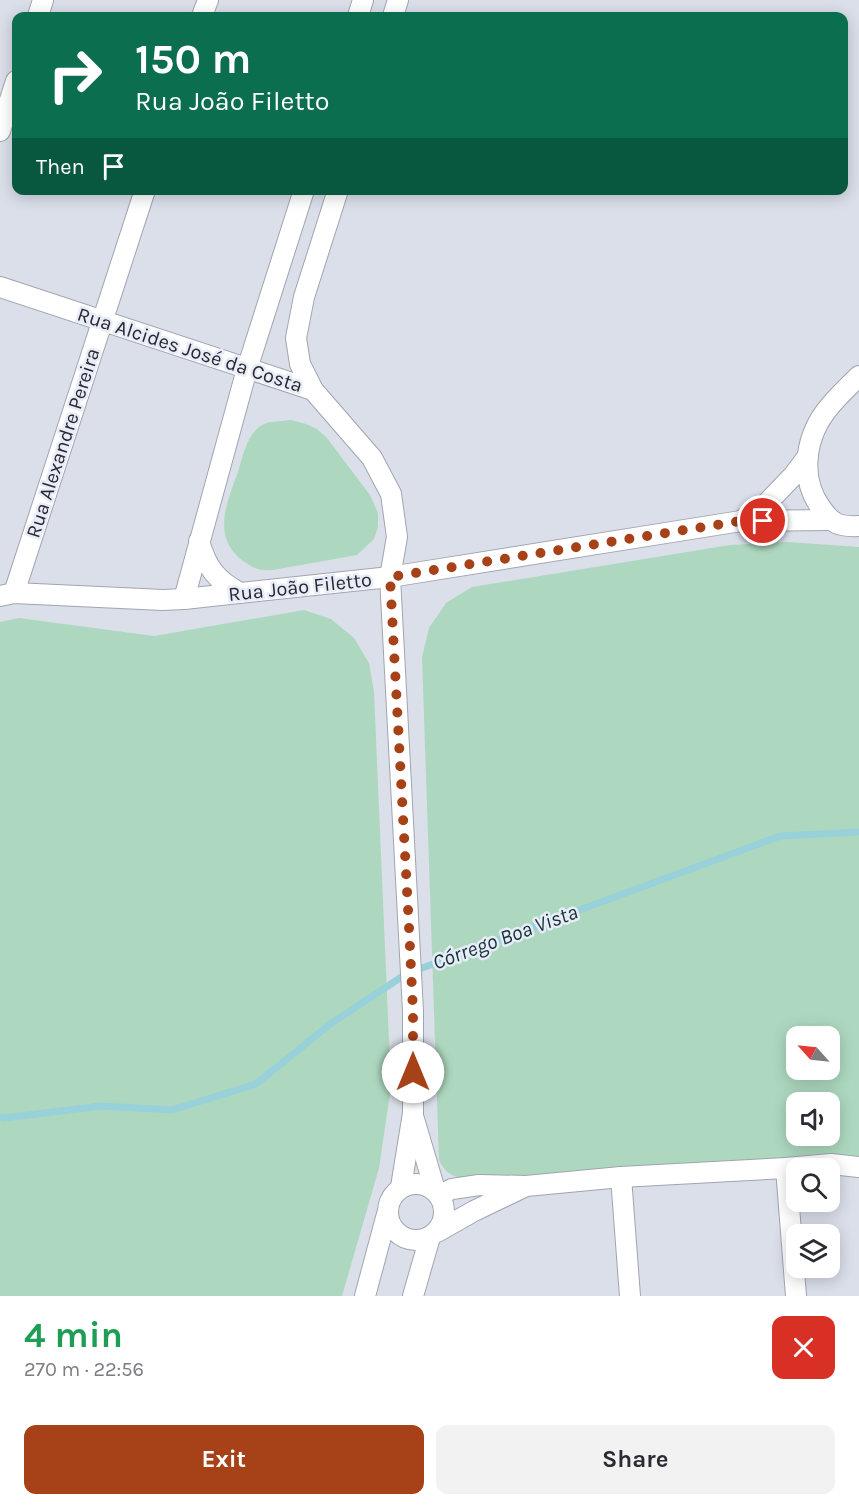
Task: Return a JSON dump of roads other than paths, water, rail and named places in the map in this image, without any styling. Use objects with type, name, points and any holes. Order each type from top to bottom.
[{"type":"street","points":[[0,131],[12,94]]},
{"type":"street","name":"Rua Alexandre Pereira","points":[[7,595],[103,321],[144,195]]},
{"type":"street","points":[[184,599],[247,369],[302,195]]},
{"type":"street","points":[[313,390],[300,364],[296,338],[304,297],[336,195]]},
{"type":"street","name":"Rua Alcides José da Costa","points":[[0,287],[313,390],[372,458],[391,494],[397,537],[390,577],[413,1011],[413,1113]]},
{"type":"street","points":[[830,520],[816,501],[807,475],[808,447],[817,425],[829,407],[859,376]]},
{"type":"street","name":"Rua João Filetto","points":[[741,521],[766,504],[793,476],[808,456]]},
{"type":"street","name":"Rua João Filetto","points":[[7,595],[184,599],[390,577],[741,521],[830,520],[847,527],[859,526]]},
{"type":"street","points":[[200,542],[204,558],[213,573],[225,585],[240,593]]},
{"type":"street","points":[[401,1187],[413,1113]]},
{"type":"street","points":[[413,1113],[437,1192],[444,1204],[445,1214],[442,1223],[433,1234],[413,1296]]},
{"type":"street","points":[[840,1165],[859,1167]]},
{"type":"street","points":[[365,1296],[389,1203],[401,1187],[410,1184],[427,1185],[437,1192],[479,1185],[526,1186],[621,1177],[786,1168]]},
{"type":"street","points":[[621,1177],[630,1296]]},
{"type":"street","points":[[387,1214],[394,1231],[402,1237],[420,1240],[526,1186]]},
{"type":"street","points":[[789,1212],[796,1296]]},
{"type":"waterway","name":"Córrego Boa Vista","points":[[0,1117],[101,1106],[172,1110],[256,1084],[329,1025],[406,974],[780,836],[859,832]]}]
